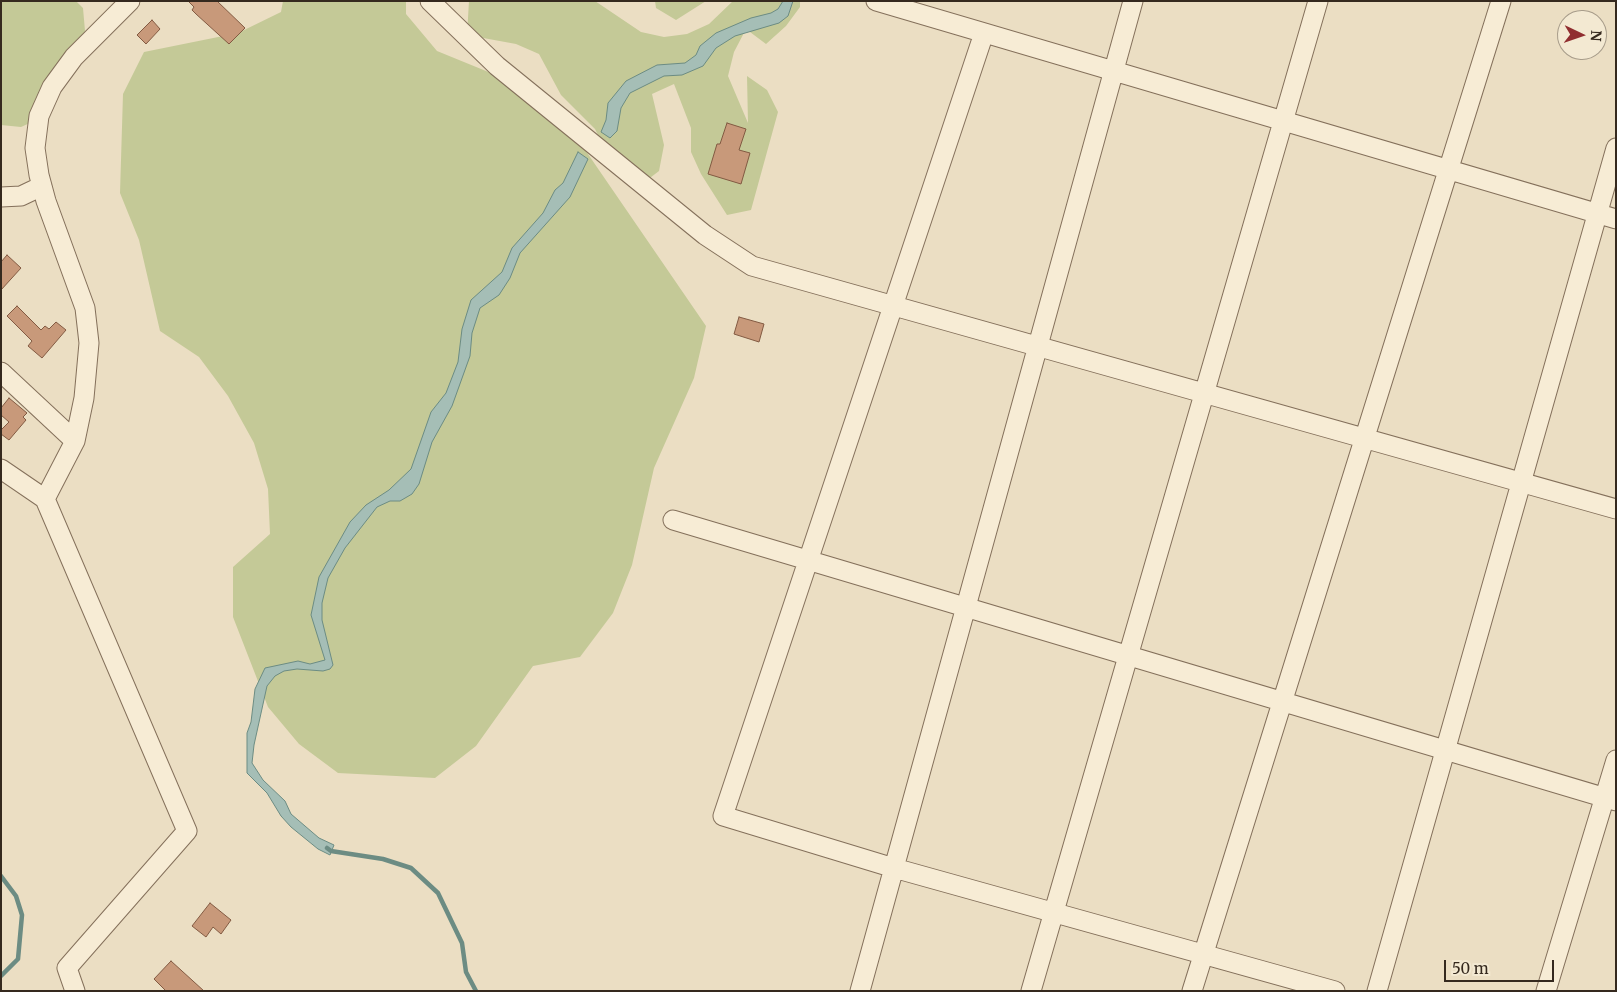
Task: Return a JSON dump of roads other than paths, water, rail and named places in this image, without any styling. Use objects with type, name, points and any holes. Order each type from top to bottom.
[{"type":"street","points":[[45,499],[75,441],[88,370],[88,325],[85,308],[42,186],[35,148],[39,116],[52,87],[74,57],[130,1]]},
{"type":"street","points":[[430,1],[497,66],[705,235],[752,266],[1616,509]]},
{"type":"street","points":[[876,1],[1616,220]]},
{"type":"street","points":[[860,991],[1133,1]]},
{"type":"street","points":[[1031,991],[1318,1]]},
{"type":"street","points":[[1192,991],[1501,1]]},
{"type":"street","points":[[984,33],[723,816],[894,868],[1334,991]]},
{"type":"street","points":[[1377,991],[1616,148]]},
{"type":"street","points":[[1,197],[20,196],[42,186]]},
{"type":"street","points":[[1,372],[75,441]]},
{"type":"street","points":[[1,469],[45,499],[187,831],[67,968],[75,991]]},
{"type":"street","points":[[673,520],[1610,799]]},
{"type":"street","points":[[1546,991],[1610,799],[1616,760]]},
{"type":"water","points":[[783,1],[793,1],[788,16],[779,23],[735,36],[716,48],[703,66],[682,75],[664,76],[630,93],[621,108],[617,131],[610,138],[601,132],[606,120],[608,103],[626,81],[657,65],[685,63],[696,55],[700,46],[716,33],[751,18],[771,13],[778,9]]},
{"type":"water","points":[[578,152],[588,159],[570,197],[520,253],[510,278],[499,295],[480,308],[472,333],[470,356],[452,406],[432,442],[419,484],[412,494],[400,501],[390,501],[377,507],[345,548],[328,578],[322,603],[322,620],[333,665],[330,669],[323,671],[297,669],[284,671],[275,676],[267,686],[252,763],[263,780],[285,801],[291,814],[319,838],[334,845],[330,855],[318,849],[291,827],[281,816],[267,793],[247,773],[247,733],[251,722],[255,689],[265,668],[298,661],[310,664],[325,660],[311,615],[319,577],[350,522],[366,505],[389,490],[411,469],[431,412],[446,393],[458,362],[462,329],[471,300],[502,272],[512,248],[543,213],[555,190],[563,183]]},
{"type":"waterway","points":[[327,848],[331,851],[383,859],[411,868],[438,893],[462,943],[466,972],[476,991]]},
{"type":"waterway","points":[[1,876],[16,896],[22,915],[18,959],[1,976]]}]
